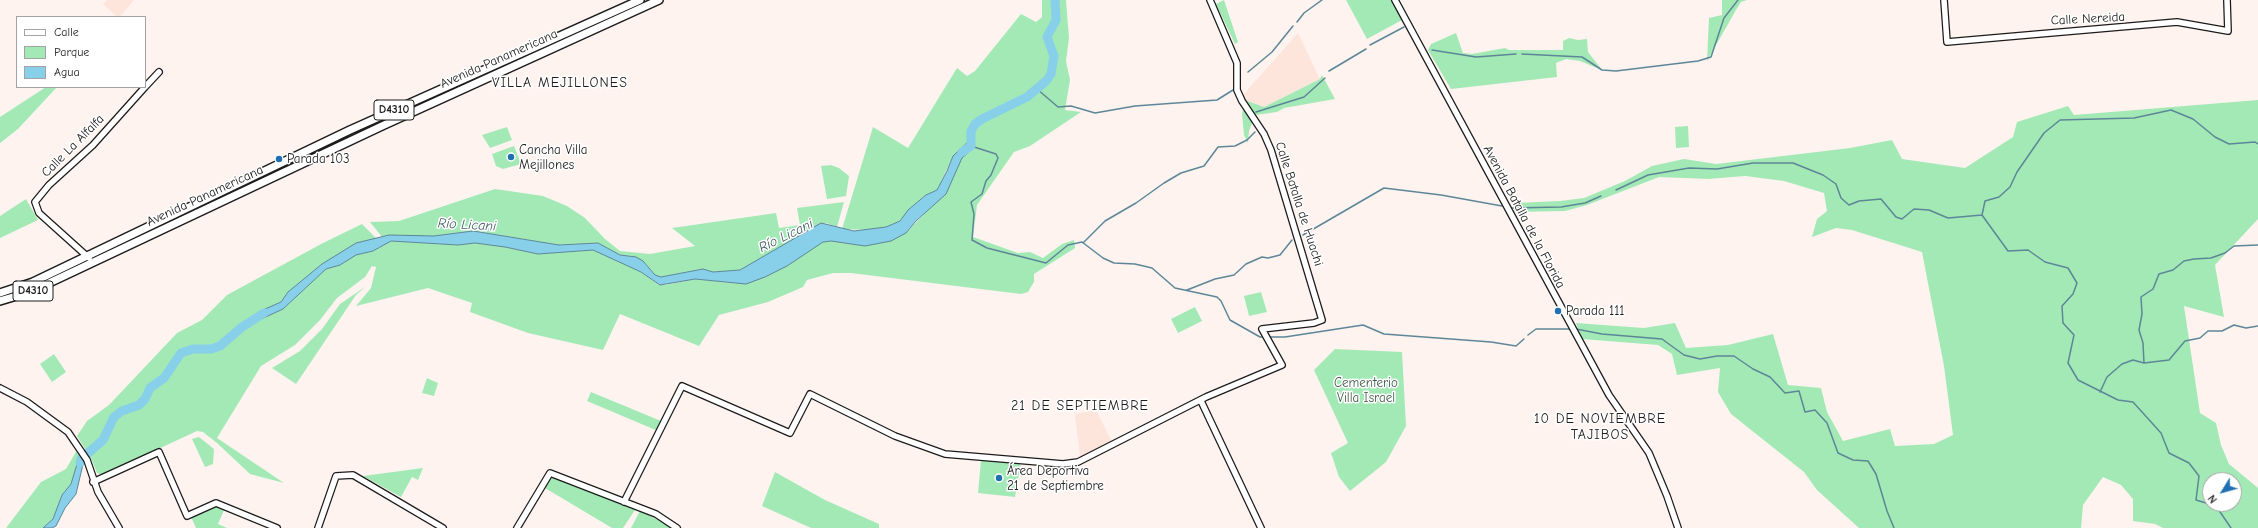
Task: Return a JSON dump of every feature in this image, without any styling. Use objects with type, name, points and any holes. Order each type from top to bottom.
[{"type":"main road","name":"Avenida Panamericana","points":[[0,293],[34,282],[364,124],[640,0]]},
{"type":"main road","name":"Avenida Panamericana","points":[[0,301],[30,292],[92,264],[382,126],[659,0]]},
{"type":"street","name":"Calle Batalla de Huachi","points":[[1201,401],[1282,365],[1263,332],[1314,323],[1322,320],[1271,150],[1264,134],[1242,101],[1237,90],[1237,63],[1210,0]]},
{"type":"street","name":"Avenida Batalla de la Florida","points":[[1395,0],[1609,395],[1649,452],[1678,528]]},
{"type":"street","name":"Calle Nereida","points":[[1944,0],[1947,42],[2177,22],[2228,31],[2227,0]]},
{"type":"street","name":"Calle La Alfalfa","points":[[146,86],[159,72]]},
{"type":"street","name":"Calle La Alfalfa","points":[[88,256],[39,213],[34,205],[38,197],[49,185],[93,146],[144,88]]},
{"type":"street","points":[[88,256],[92,264]]},
{"type":"street","points":[[624,502],[682,386],[790,433],[810,394],[895,436],[945,454],[1072,464],[1201,401],[1261,528]]},
{"type":"street","points":[[0,388],[10,392],[61,425],[87,460],[93,482],[119,528]]},
{"type":"street","points":[[93,482],[159,452],[187,516],[216,503],[277,528]]},
{"type":"street","points":[[517,528],[550,473],[656,514],[677,528]]},
{"type":"street","points":[[318,528],[336,476],[353,474],[443,528]]},
{"type":"shaded area","points":[[107,0],[134,0],[121,16],[116,16],[103,4]]},
{"type":"shaded area","points":[[1298,33],[1320,79],[1264,107],[1245,100],[1243,95]]},
{"type":"shaded area","points":[[1096,410],[1111,440],[1110,443],[1080,456],[1075,416],[1076,414]]},
{"type":"green space","points":[[1042,0],[1066,0],[1069,38],[1066,61],[1070,80],[1065,110],[1081,112],[1030,146],[1014,152],[977,205],[973,237],[1018,253],[1030,252],[1043,258],[1062,244],[1074,240],[1075,248],[1034,274],[1034,282],[1028,292],[1021,294],[851,273],[833,273],[807,280],[803,287],[768,302],[719,315],[699,346],[620,314],[603,350],[528,333],[470,312],[472,303],[428,288],[356,306],[371,288],[376,267],[372,266],[365,277],[337,298],[320,320],[295,345],[261,366],[217,438],[284,483],[250,474],[217,443],[203,432],[197,431],[102,475],[97,473],[91,458],[77,436],[87,421],[109,405],[177,333],[202,320],[227,295],[323,243],[362,224],[377,239],[322,264],[288,292],[281,302],[265,309],[257,321],[283,309],[326,269],[340,265],[356,255],[373,251],[391,241],[458,245],[475,243],[505,247],[538,254],[593,250],[641,272],[659,285],[665,285],[695,279],[732,283],[765,277],[823,242],[831,241],[865,246],[906,233],[930,208],[962,158],[971,150],[971,140],[953,156],[937,190],[926,195],[908,210],[900,221],[886,227],[871,230],[842,229],[873,127],[908,148],[957,68],[967,76],[975,71],[1021,14],[1036,22],[1042,17]]},
{"type":"green space","points":[[1224,0],[1238,42],[1235,44],[1216,4]]},
{"type":"green space","points":[[1346,0],[1391,0],[1402,20],[1367,39]]},
{"type":"green space","points":[[1722,0],[1747,0],[1741,2],[1707,61],[1709,18],[1722,15]]},
{"type":"green space","points":[[1456,33],[1463,53],[1472,54],[1505,48],[1509,50],[1563,50],[1563,41],[1569,38],[1578,40],[1587,39],[1588,52],[1602,70],[1580,61],[1566,59],[1556,63],[1557,77],[1451,89],[1428,50],[1431,44]]},
{"type":"green space","points":[[506,64],[507,66],[385,119],[384,117]]},
{"type":"green space","points":[[1322,75],[1335,99],[1284,108],[1277,112],[1255,115],[1249,131],[1248,143],[1244,135],[1242,114],[1245,100],[1264,107],[1320,79]]},
{"type":"green space","points":[[44,88],[56,88],[18,129],[0,143],[0,117]]},
{"type":"green space","points":[[2258,100],[2258,219],[2215,265],[2224,317],[2184,306],[2200,413],[2216,423],[2221,445],[2229,464],[2239,472],[2202,472],[2202,512],[2242,512],[2242,475],[2258,488],[2258,528],[2163,528],[2155,524],[2133,521],[2133,499],[2121,485],[2103,477],[2083,505],[2081,528],[1859,528],[1817,490],[1804,472],[1731,414],[1718,392],[1720,368],[1677,375],[1672,354],[1658,345],[1582,339],[1576,323],[1644,328],[1675,323],[1686,348],[1728,345],[1773,334],[1788,385],[1821,388],[1827,412],[1843,441],[1890,429],[1895,446],[1934,444],[1953,435],[1944,366],[1922,252],[1852,230],[1836,228],[1812,237],[1817,219],[1827,211],[1824,193],[1784,181],[1745,176],[1708,179],[1659,177],[1587,205],[1565,211],[1514,212],[1515,203],[1560,201],[1584,198],[1625,181],[1652,166],[1684,159],[1716,164],[1850,148],[1892,140],[1902,159],[1965,168],[2013,137],[2017,122],[2068,106],[2074,115]]},
{"type":"green space","points":[[375,121],[376,124],[116,248],[115,246]]},
{"type":"green space","points":[[1688,126],[1689,147],[1676,148],[1675,127]]},
{"type":"green space","points":[[507,127],[512,140],[490,148],[482,135]]},
{"type":"green space","points":[[514,146],[521,164],[503,169],[496,166],[492,154]]},
{"type":"green space","points":[[831,165],[839,168],[849,176],[846,196],[827,199],[821,166]]},
{"type":"green space","points":[[495,189],[543,196],[567,206],[585,218],[605,239],[620,251],[650,254],[695,246],[672,228],[776,213],[779,228],[800,225],[797,208],[844,202],[837,227],[826,223],[740,270],[713,272],[703,269],[661,277],[655,275],[645,263],[630,256],[620,255],[598,243],[559,245],[473,231],[434,236],[382,237],[370,222],[399,221]]},
{"type":"green space","points":[[26,199],[38,220],[0,238],[0,216]]},
{"type":"green space","points":[[365,287],[356,295],[296,384],[272,368],[300,351],[322,329],[340,304]]},
{"type":"green space","points":[[1261,292],[1267,312],[1249,316],[1244,296]]},
{"type":"green space","points":[[1195,307],[1202,321],[1178,333],[1171,319]]},
{"type":"green space","name":"Cementerio Villa Israel","points":[[1335,349],[1402,352],[1406,426],[1386,462],[1350,491],[1339,477],[1331,453],[1348,443],[1314,370]]},
{"type":"green space","points":[[54,354],[66,372],[52,382],[40,364]]},
{"type":"green space","points":[[427,378],[438,383],[434,396],[422,393]]},
{"type":"green space","points":[[591,392],[661,421],[658,431],[587,401]]},
{"type":"green space","points":[[199,437],[214,449],[213,464],[205,467],[192,439]]},
{"type":"green space","points":[[77,450],[80,454],[71,484],[62,495],[53,519],[43,528],[6,528],[41,482],[66,469]]},
{"type":"green space","name":"Área Deportiva 21 de Septiembre","points":[[981,460],[1021,462],[1015,497],[978,493]]},
{"type":"green space","points":[[423,468],[418,480],[412,477],[401,497],[363,476]]},
{"type":"green space","points":[[775,472],[825,500],[879,524],[879,528],[811,528],[762,506]]},
{"type":"green space","points":[[552,477],[635,510],[623,528],[612,528],[545,488]]},
{"type":"green space","points":[[218,506],[225,508],[218,524],[227,528],[196,528],[191,517]]},
{"type":"green space","points":[[640,511],[658,520],[670,528],[631,528]]},
{"type":"water","name":"Río Licani","points":[[971,139],[971,150],[962,158],[946,194],[916,221],[906,233],[891,241],[865,246],[831,241],[823,242],[787,266],[765,277],[746,284],[695,279],[660,285],[641,272],[593,250],[538,254],[505,247],[475,243],[458,245],[391,241],[373,251],[356,255],[340,265],[326,269],[283,309],[257,321],[253,319],[265,309],[281,302],[288,292],[322,264],[356,243],[389,235],[434,236],[473,231],[559,245],[598,243],[620,255],[636,257],[643,261],[655,275],[661,277],[703,269],[713,272],[740,270],[821,223],[854,231],[886,227],[900,221],[908,210],[926,195],[937,190],[953,156]]},
{"type":"water","points":[[80,454],[84,460],[76,494],[65,508],[56,526],[52,528],[43,528],[53,519],[62,495],[71,484]]},
{"type":"waterway","name":"Río Licani","points":[[962,152],[971,146],[971,131],[975,124],[982,119],[1027,97],[1046,81],[1051,74],[1054,56],[1047,37],[1056,20],[1055,0]]},
{"type":"waterway","points":[[1297,22],[1304,13],[1322,0]]},
{"type":"waterway","points":[[1522,54],[1582,57],[1602,70],[1616,71],[1698,61],[1711,57],[1724,18],[1738,0]]},
{"type":"waterway","points":[[1248,72],[1272,52],[1293,26]]},
{"type":"waterway","points":[[1370,45],[1404,27]]},
{"type":"waterway","points":[[1329,71],[1366,49]]},
{"type":"waterway","points":[[1432,50],[1476,57],[1516,54]]},
{"type":"waterway","points":[[1256,112],[1304,97],[1325,78]]},
{"type":"waterway","points":[[1037,89],[1058,107],[1071,106],[1095,113],[1135,106],[1217,100],[1233,90]]},
{"type":"waterway","points":[[1982,215],[1985,201],[1999,197],[2010,187],[2017,172],[2044,133],[2060,120],[2134,118],[2171,110],[2193,119],[2215,137],[2229,144],[2255,142],[2258,144]]},
{"type":"waterway","points":[[1083,243],[1105,221],[1136,203],[1164,183],[1181,173],[1204,166],[1218,147],[1235,146],[1247,140],[1255,132]]},
{"type":"waterway","points":[[971,146],[996,154],[998,158],[991,175],[986,181],[982,194],[971,202],[974,214],[972,240],[987,248],[1046,263],[1068,245],[1082,242],[1103,258],[1114,263],[1135,264],[1152,268],[1175,288],[1217,297],[1221,301],[1230,320],[1260,337],[1264,337]]},
{"type":"waterway","points":[[1616,190],[1648,175],[1689,168],[1717,169],[1753,163],[1793,163],[1823,175],[1836,184],[1841,198],[1849,205],[1859,201],[1881,199],[1896,217],[1902,219],[1914,209],[1929,210],[1948,218],[1982,215],[2008,251],[2028,250],[2045,262],[2068,268],[2077,283],[2073,294],[2062,306],[2063,323],[2074,335],[2068,363],[2078,380],[2118,400],[2133,402],[2161,433],[2169,453],[2189,463],[2199,476],[2196,500],[2216,506],[2231,528]]},
{"type":"waterway","points":[[1303,235],[1384,188],[1441,195],[1502,206]]},
{"type":"waterway","points":[[1512,208],[1561,207],[1585,203],[1601,196]]},
{"type":"waterway","points":[[1187,290],[1215,279],[1234,275],[1246,264],[1262,257],[1268,258],[1280,255],[1292,240]]},
{"type":"waterway","points":[[2144,363],[2143,343],[2139,330],[2142,314],[2141,297],[2153,289],[2159,274],[2173,270],[2184,261],[2211,258],[2225,253],[2234,246],[2258,245]]},
{"type":"waterway","name":"Río Licani","points":[[80,463],[81,459],[103,440],[114,417],[122,411],[139,405],[145,399],[150,388],[164,378],[181,353],[193,349],[211,349],[220,346],[242,327],[264,313]]},
{"type":"waterway","points":[[1268,337],[1285,337],[1363,325],[1384,334],[1491,342],[1516,346],[1524,339]]},
{"type":"waterway","points":[[2100,392],[2107,377],[2122,364],[2133,360],[2144,363],[2169,360],[2185,341],[2200,338],[2208,331],[2222,331],[2234,325],[2246,328],[2258,326]]},
{"type":"waterway","points":[[1528,335],[1536,329],[1572,329]]},
{"type":"waterway","points":[[1576,329],[1602,334],[1662,339],[1684,355],[1700,359],[1717,356],[1734,356],[1753,369],[1770,377],[1785,393],[1799,391],[1805,412],[1815,410],[1827,423],[1838,453],[1853,460],[1868,461],[1876,474],[1887,511],[1894,528]]},
{"type":"place","name":"Cancha Villa Mejillones","points":[[511,157]]},
{"type":"place","name":"Parada 103","points":[[279,159]]},
{"type":"place","name":"Parada 111","points":[[1558,311]]},
{"type":"place","name":"Área Deportiva 21 de Septiembre","points":[[999,478]]},
{"type":"district","name":"VILLA MEJILLONES","points":[[560,83]]},
{"type":"district","name":"21 DE SEPTIEMBRE","points":[[1080,406]]},
{"type":"district","name":"10 DE NOVIEMBRE TAJIBOS","points":[[1600,428]]}]
